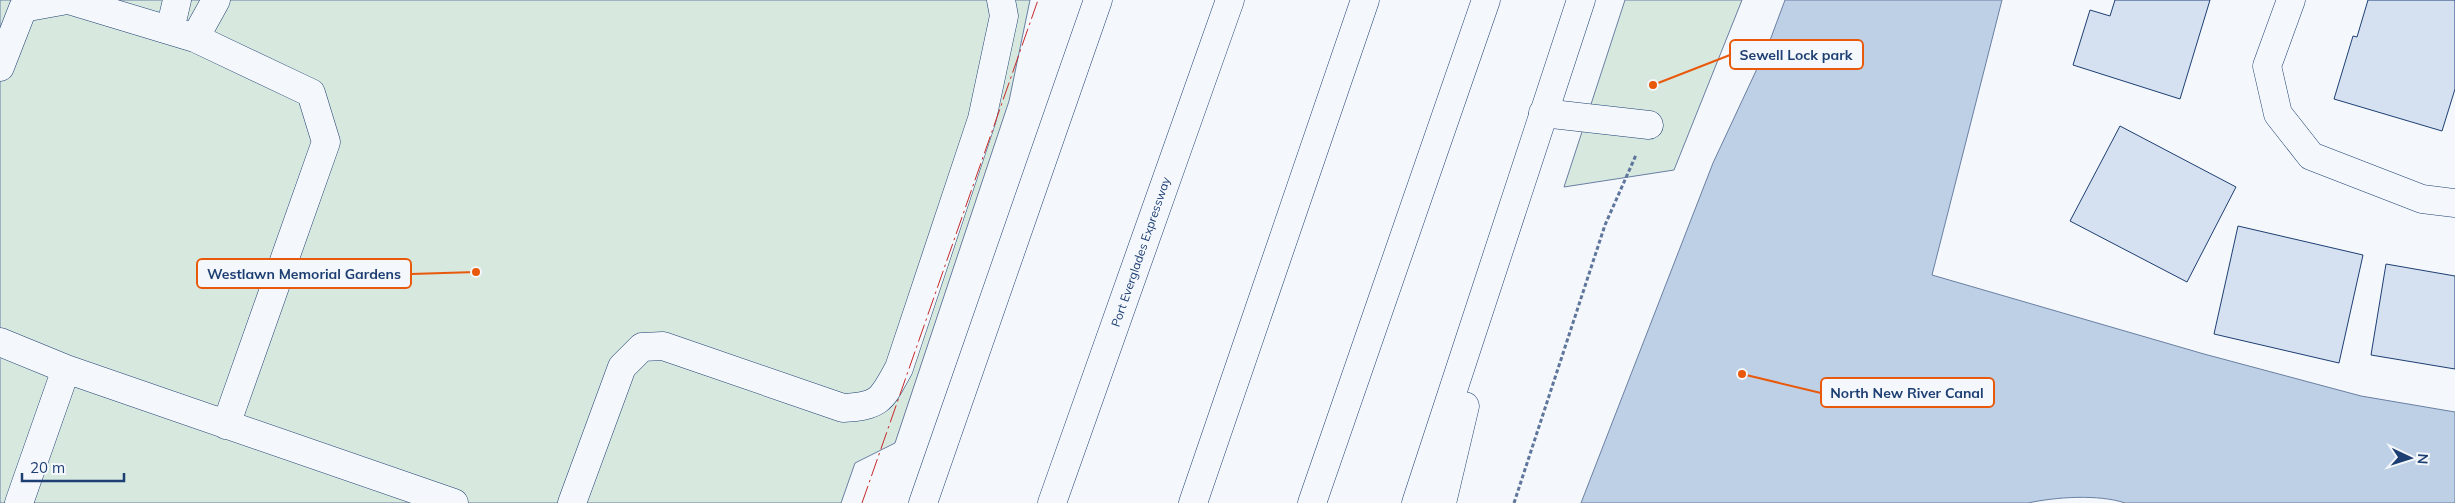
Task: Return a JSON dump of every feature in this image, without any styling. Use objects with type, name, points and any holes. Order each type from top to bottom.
[{"type":"main road","points":[[0,67],[23,8],[68,0],[182,34],[311,93],[326,142],[226,425]]},
{"type":"main road","points":[[177,0],[182,34]]},
{"type":"main road","points":[[182,34],[216,0]]},
{"type":"main road","points":[[572,503],[622,367],[642,347],[663,346],[843,408],[866,407],[884,395],[899,368],[982,119],[1004,16],[1001,0]]},
{"type":"main road","points":[[924,503],[1098,0]]},
{"type":"main road","name":"Port Everglades Expressway","points":[[1052,503],[1230,0]]},
{"type":"main road","points":[[1193,503],[1365,0]]},
{"type":"main road","points":[[1312,503],[1486,0]]},
{"type":"main road","points":[[1416,503],[1580,0]]},
{"type":"main road","points":[[2291,0],[2268,66],[2278,114],[2311,156],[2422,199],[2455,203]]},
{"type":"main road","points":[[1544,113],[1649,125]]},
{"type":"main road","points":[[1442,503],[1513,203]]},
{"type":"main road","points":[[0,342],[66,369],[454,503]]},
{"type":"main road","points":[[19,503],[66,369]]},
{"type":"path","points":[[1514,503],[1606,225],[1649,125]]},
{"type":"shaded area","points":[[0,0],[1030,0],[1009,101],[895,443],[855,463],[841,503],[0,503]]},
{"type":"shaded area","points":[[1625,0],[1742,0],[1674,170],[1564,187]]},
{"type":"water","points":[[1785,0],[2002,0],[1932,275],[2204,354],[2361,396],[2455,412],[2455,503],[2125,503],[2103,498],[2077,497],[2028,503],[1581,503],[1713,163],[1769,43]]},
{"type":"building","points":[[2115,0],[2210,0],[2180,99],[2073,65],[2090,10],[2110,16]]},
{"type":"building","points":[[2368,0],[2455,0],[2455,89],[2442,131],[2334,99],[2353,36],[2357,37]]},
{"type":"building","points":[[2120,126],[2236,187],[2187,282],[2070,221]]},
{"type":"building","points":[[2238,226],[2363,255],[2339,363],[2214,334]]},
{"type":"building","points":[[2386,264],[2455,276],[2455,369],[2371,355]]},
{"type":"power","points":[[862,503],[1038,0]]},
{"type":"place","name":"Sewell Lock park","points":[[1653,85]]},
{"type":"place","name":"Westlawn Memorial Gardens","points":[[476,272]]},
{"type":"place","name":"North New River Canal","points":[[1742,374]]}]
